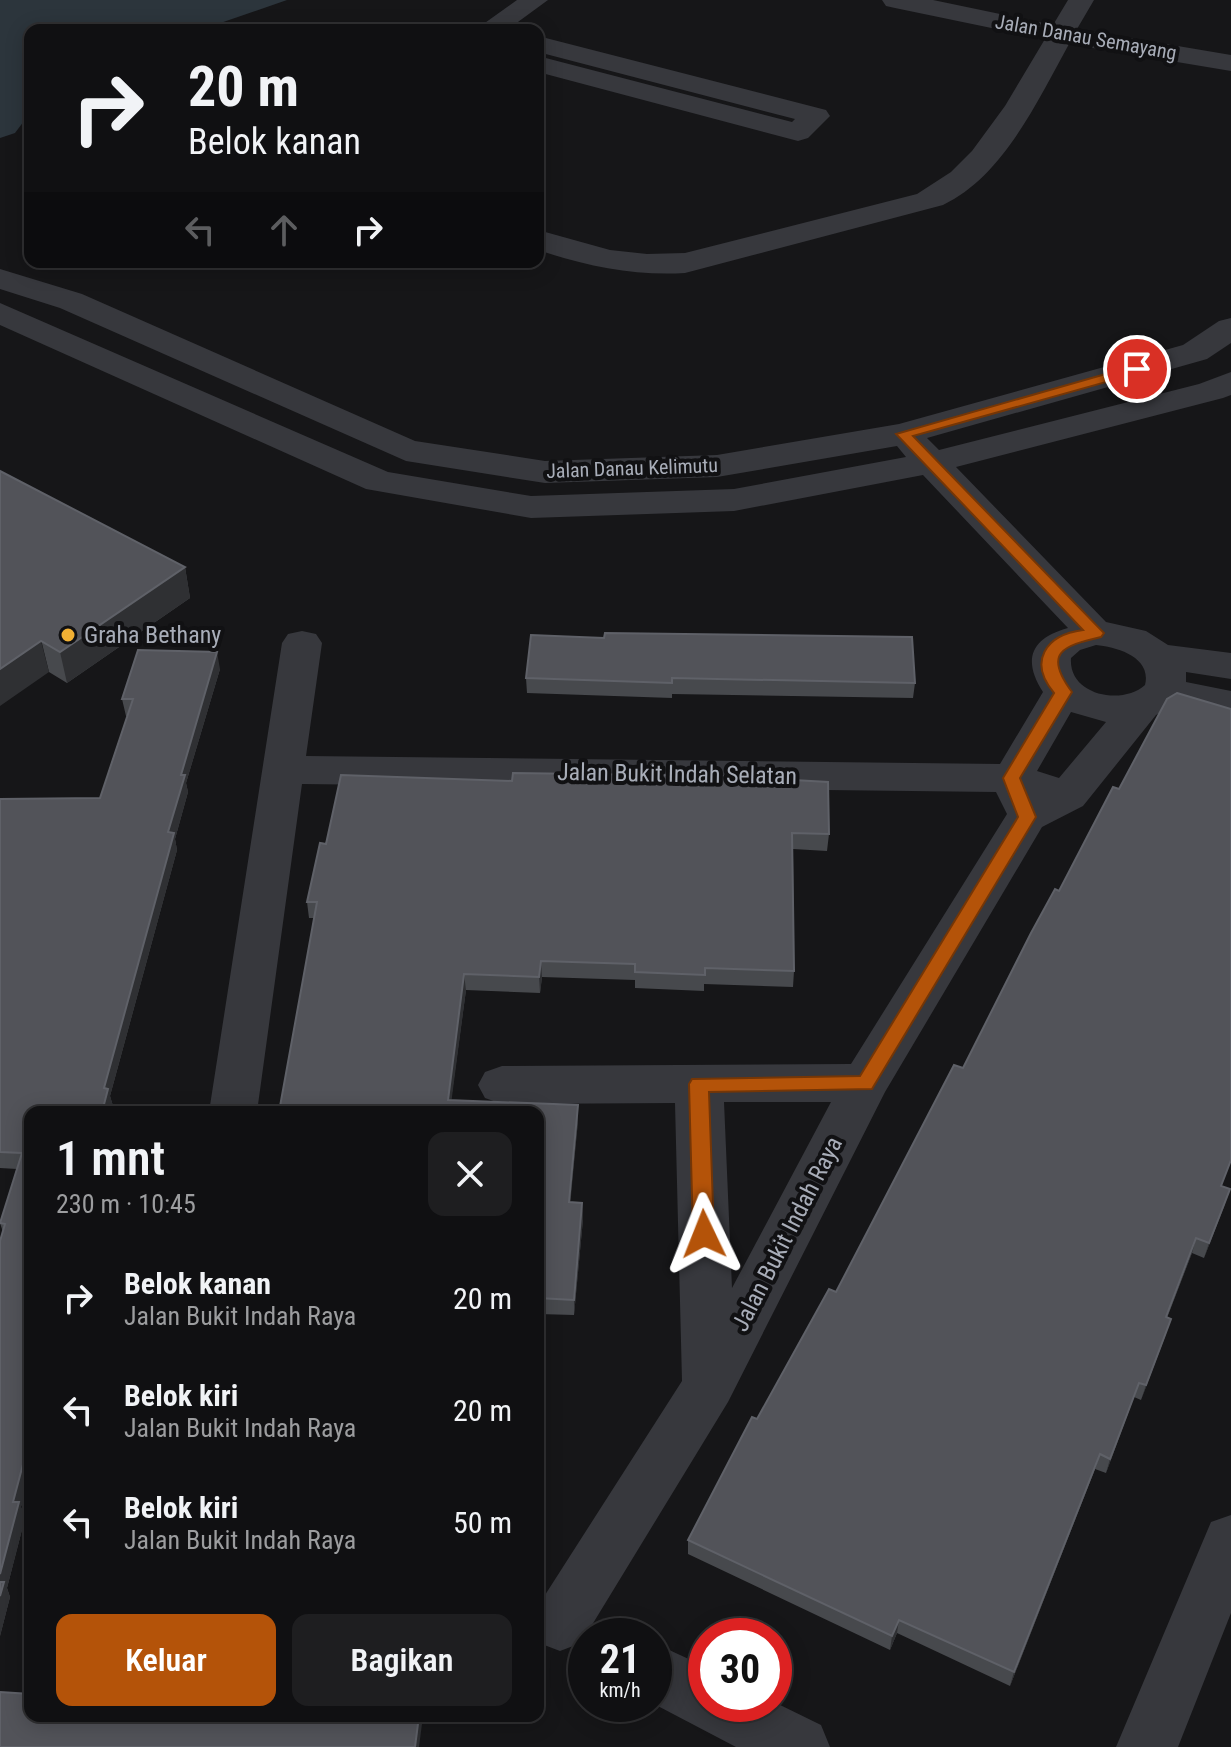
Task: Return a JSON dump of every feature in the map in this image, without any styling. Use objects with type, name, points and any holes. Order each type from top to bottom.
[{"type":"street","points":[[498,24],[535,0]]},
{"type":"street","name":"Jalan Danau Semayang","points":[[895,0],[1066,12],[1231,38]]},
{"type":"street","points":[[544,241],[579,255],[619,263],[685,263],[778,237],[781,225],[808,205],[856,194],[891,192],[938,196],[966,174],[1006,126],[1066,12]]},
{"type":"street","name":"Jalan Danau Semayang","points":[[1066,12],[1231,63]]},
{"type":"street","points":[[544,46],[816,116],[798,132],[544,66]]},
{"type":"street","name":"Jalan Danau Kelimutu","points":[[0,279],[71,301],[406,450],[545,472],[717,466],[903,434],[1195,352],[1231,328]]},
{"type":"street","name":"Jalan Danau Kelimutu","points":[[0,313],[379,481],[531,507],[734,500],[931,463],[1211,391],[1231,382]]},
{"type":"street","points":[[903,434],[1095,633]]},
{"type":"street","points":[[1231,666],[1155,684],[1100,708],[1063,692],[1052,680],[1048,666],[1051,654],[1076,636],[1095,633],[1130,639],[1155,684],[1231,704]]},
{"type":"street","points":[[234,1106],[302,643]]},
{"type":"street","name":"Jalan Bukit Indah Raya","points":[[1035,797],[1155,684]]},
{"type":"street","name":"Jalan Bukit Indah Raya","points":[[561,1628],[709,1385],[865,1083],[1035,797],[1063,692]]},
{"type":"street","name":"Jalan Bukit Indah Selatan","points":[[284,770],[1035,797]]},
{"type":"street","points":[[502,1085],[865,1083]]},
{"type":"street","name":"Jalan Bukit Indah Raya","points":[[699,1084],[709,1385]]},
{"type":"street","points":[[1147,1747],[1231,1541]]},
{"type":"street","points":[[751,1722],[799,1747]]},
{"type":"shaded area","points":[[0,0],[287,0],[217,24],[24,24],[24,121],[15,133],[0,138]]},
{"type":"building","name":"Graha Bethany","points":[[0,471],[185,567],[60,652],[41,641],[0,669]]},
{"type":"building","points":[[605,633],[912,637],[915,683],[672,678],[672,683],[526,678],[531,635],[604,638]]},
{"type":"building","points":[[138,650],[217,652],[181,775],[185,775],[168,832],[174,833],[104,1088],[108,1089],[104,1106],[24,1106],[24,1461],[13,1502],[19,1502],[0,1574],[0,1241],[5,1224],[0,1223],[22,1153],[0,1152],[0,799],[100,798],[133,699],[122,699]]},
{"type":"building","points":[[1177,693],[1231,709],[1231,1160],[1221,1186],[1230,1189],[1209,1243],[1196,1238],[1166,1317],[1171,1319],[1146,1385],[1139,1383],[1110,1459],[1100,1454],[1014,1672],[899,1620],[892,1636],[688,1540],[752,1417],[757,1419],[829,1289],[836,1292],[954,1065],[963,1068],[1031,933],[1055,889],[1059,891],[1113,787],[1119,789],[1167,699]]},
{"type":"building","points":[[513,773],[723,776],[828,782],[829,834],[792,833],[794,971],[705,968],[705,975],[635,972],[635,964],[541,961],[539,977],[464,974],[448,1100],[578,1105],[569,1202],[582,1203],[574,1300],[544,1298],[544,1106],[280,1106],[317,902],[307,902],[320,843],[326,844],[341,775],[512,781]]},
{"type":"building","points":[[0,1692],[24,1694],[24,1722],[418,1722],[415,1747],[0,1747]]},
{"type":"place","name":"Graha Bethany","points":[[68,635]]},
{"type":"route","points":[[704,1234],[699,1084],[865,1083],[1027,817],[1012,778],[1063,692],[1052,680],[1048,666],[1051,654],[1076,636],[1095,633],[903,434],[1137,369]]}]
